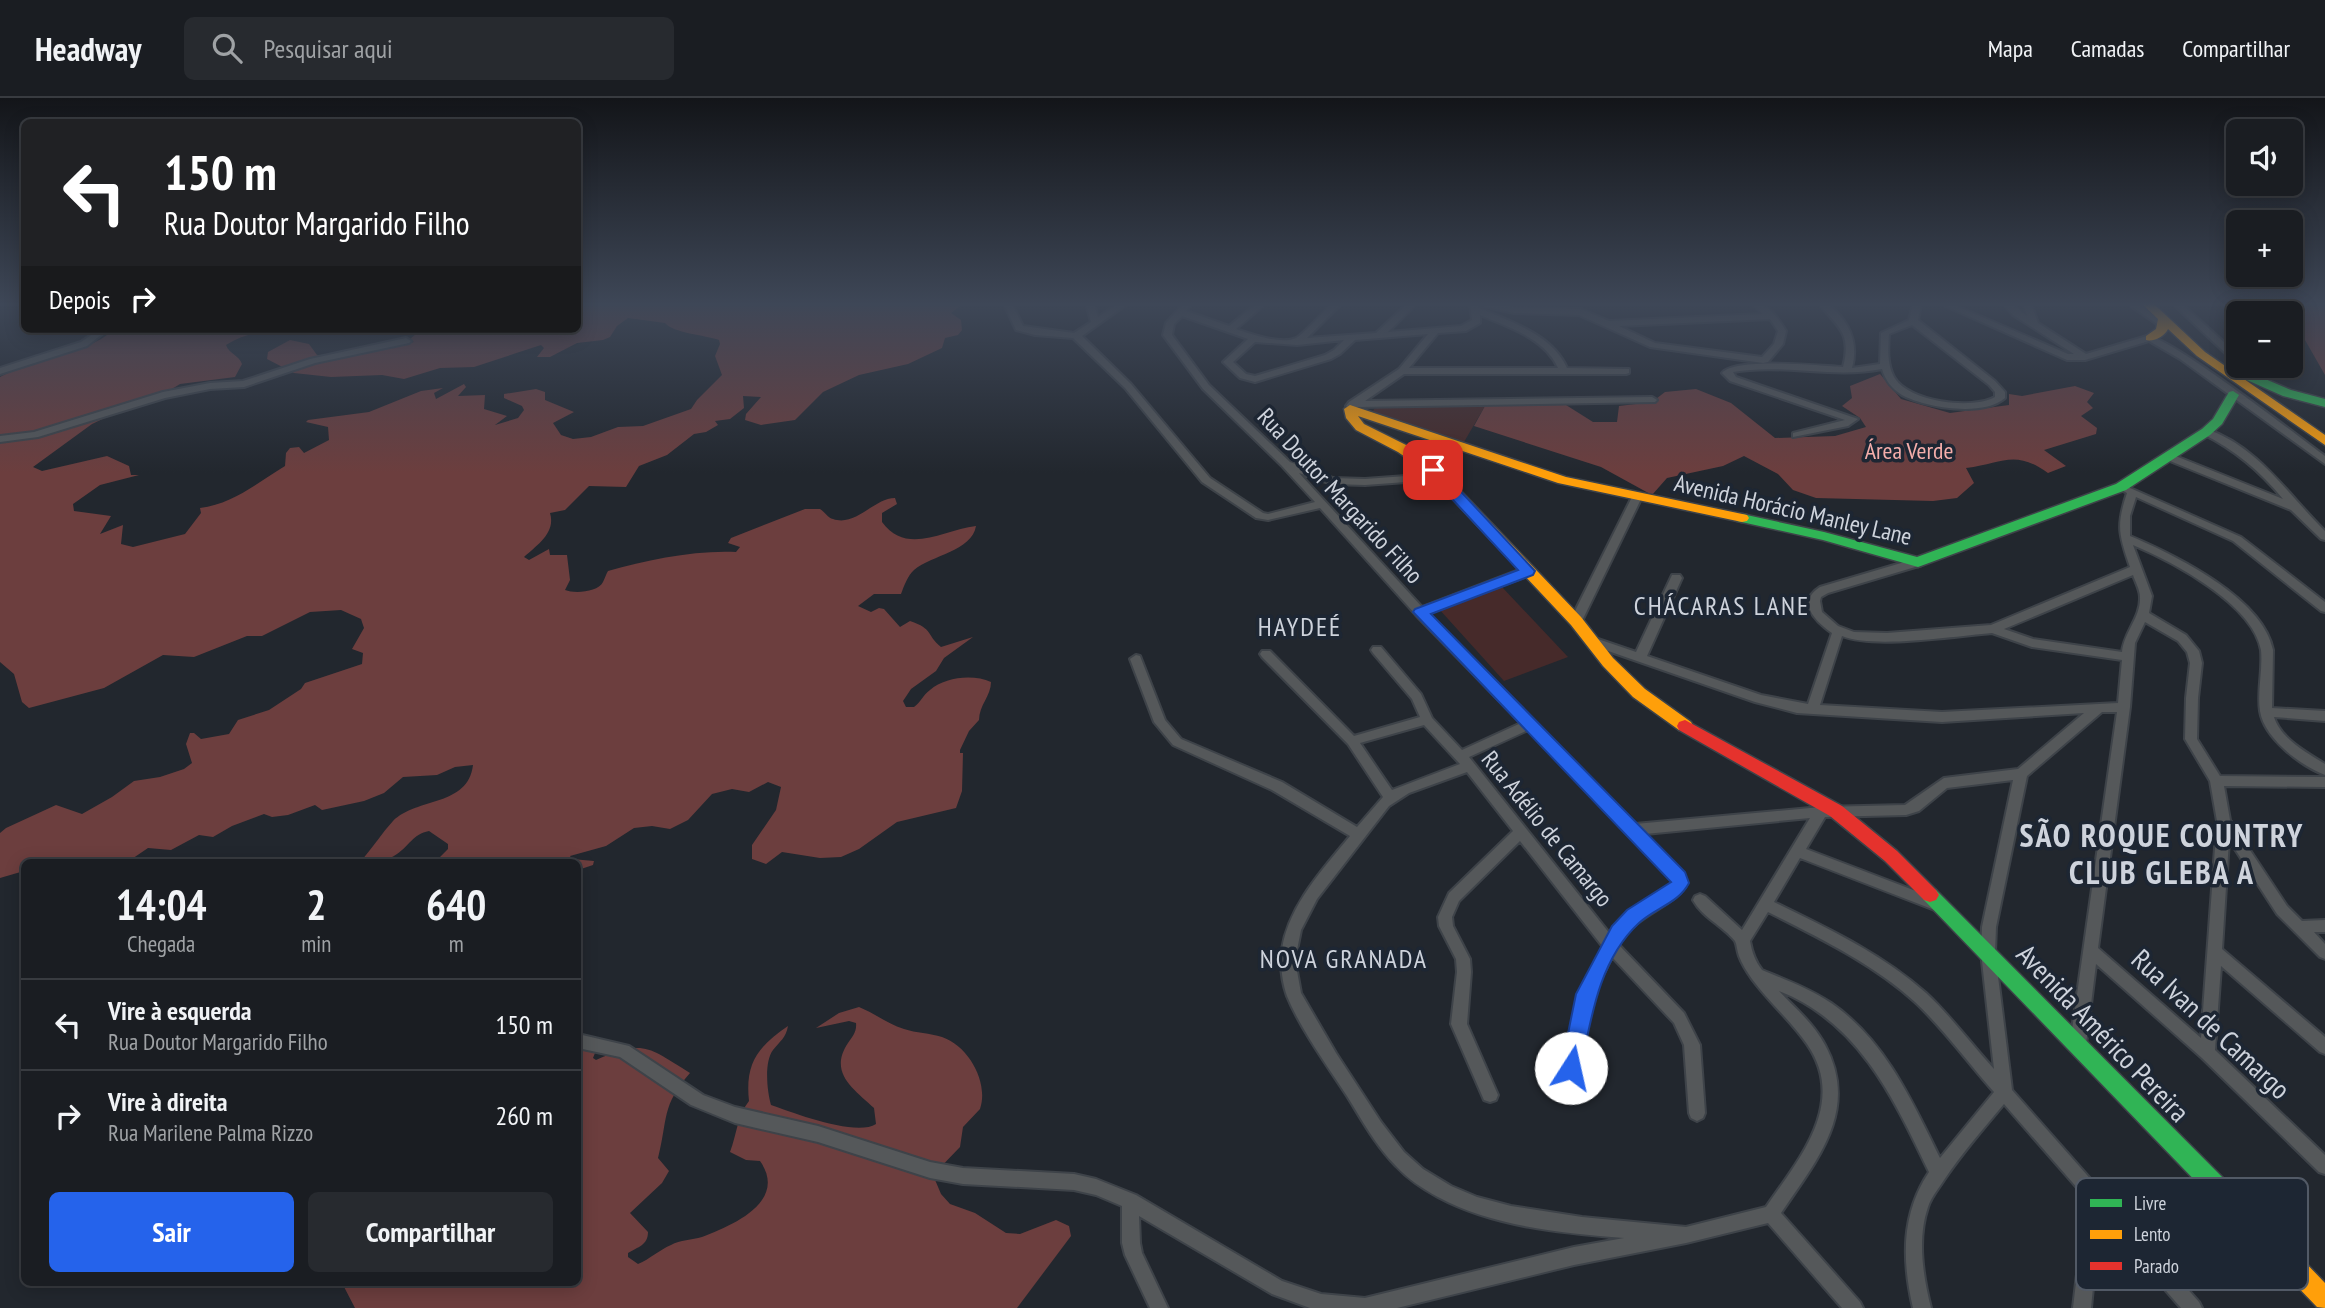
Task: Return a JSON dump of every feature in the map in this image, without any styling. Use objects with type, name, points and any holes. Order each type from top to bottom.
[{"type":"main road","points":[[2188,360],[2325,449]]},
{"type":"main road","points":[[2210,360],[2325,441]]},
{"type":"main road","points":[[2222,360],[2325,433]]},
{"type":"main road","points":[[2223,360],[2271,387],[2325,403]]},
{"type":"main road","name":"Avenida Horácio Manley Lane","points":[[1351,407],[1563,480],[1824,536],[1918,562],[2025,521],[2127,490],[2206,432],[2218,421],[2233,396]]},
{"type":"main road","name":"Avenida Américo Pereira","points":[[1351,407],[1352,418],[1360,427],[1418,459],[1446,483],[1576,621],[1608,662],[1653,704],[1829,812],[1883,849],[1988,952],[2208,1178]]},
{"type":"main road","name":"Avenida Américo Pereira","points":[[2308,1281],[2325,1299]]},
{"type":"street","points":[[0,371],[33,360]]},
{"type":"street","points":[[0,439],[35,435],[163,396],[210,386],[244,384],[315,360]]},
{"type":"street","points":[[1101,360],[1128,386],[1206,480],[1260,516],[1268,517],[1322,504]]},
{"type":"street","name":"Rua Doutor Margarido Filho","points":[[1186,360],[1206,387],[1285,463],[1420,612],[1678,877],[1678,888],[1625,923],[1611,946]]},
{"type":"street","points":[[1230,360],[1228,362],[1243,376],[1263,378],[1317,360]]},
{"type":"street","points":[[1351,407],[1402,371],[1411,360]]},
{"type":"street","points":[[1560,360],[1563,369]]},
{"type":"street","points":[[1768,360],[1813,368]]},
{"type":"street","points":[[1847,371],[1850,360]]},
{"type":"street","points":[[1884,360],[1884,366],[1899,391],[1917,399],[1964,406],[1988,404],[2000,398],[2000,392],[1992,383],[1963,360]]},
{"type":"street","points":[[2187,360],[2325,461]]},
{"type":"street","points":[[1796,435],[1845,424],[1853,419],[1746,384],[1733,379],[1727,373],[1740,366],[1868,371],[1884,366]]},
{"type":"street","points":[[1402,371],[1626,371]]},
{"type":"street","points":[[2260,378],[2271,387]]},
{"type":"street","points":[[1351,407],[1652,400]]},
{"type":"street","points":[[2206,432],[2245,452],[2264,469],[2295,508],[2325,537]]},
{"type":"street","points":[[2169,457],[2295,508]]},
{"type":"street","points":[[1285,463],[1332,481],[1406,479],[1446,483]]},
{"type":"street","points":[[2078,1044],[2124,707],[2129,643],[2143,615],[2146,596],[2125,538],[2127,490],[2237,539],[2325,608]]},
{"type":"street","points":[[1576,621],[1637,497]]},
{"type":"street","points":[[2125,538],[2154,549],[2193,570],[2252,621],[2262,635],[2267,652],[2266,712],[2270,723],[2287,743],[2325,770]]},
{"type":"street","points":[[1918,562],[1824,590],[1816,595],[1814,601],[1817,614],[1838,631],[1863,638],[1993,629],[2136,569]]},
{"type":"street","points":[[1420,612],[1528,571]]},
{"type":"street","points":[[1640,657],[1676,578]]},
{"type":"street","points":[[2143,615],[2182,638],[2193,651],[2196,663],[2190,732],[2194,746],[2216,781],[2224,821],[2207,1053]]},
{"type":"street","points":[[1993,629],[2032,643],[2128,657]]},
{"type":"street","points":[[1812,710],[1838,631]]},
{"type":"street","points":[[1592,640],[1759,699],[1812,710],[1942,717],[2124,707]]},
{"type":"street","points":[[1352,741],[1427,719],[1417,697],[1377,650]]},
{"type":"street","points":[[1266,654],[1352,741],[1390,797]]},
{"type":"street","points":[[1136,659],[1160,722],[1177,742],[1267,781],[1359,835]]},
{"type":"street","points":[[1631,830],[1829,812],[1906,810],[1914,807],[1944,783],[2021,774],[2099,708]]},
{"type":"street","points":[[2266,712],[2325,716]]},
{"type":"street","name":"Rua Adélio de Camargo","points":[[1427,719],[1464,761],[1611,946],[1666,1002],[1687,1032],[1694,1058],[1697,1113]]},
{"type":"street","points":[[1528,725],[1464,761],[1390,797],[1307,900],[1296,922],[1290,945],[1288,975],[1294,994],[1310,1024],[1381,1136],[1417,1175],[1443,1190],[1496,1210],[1568,1223],[1686,1235]]},
{"type":"street","points":[[1922,1308],[1915,1263],[1916,1226],[1923,1198],[2004,1092],[1988,952],[1989,927],[2021,774]]},
{"type":"street","points":[[2216,781],[2325,782]]},
{"type":"street","points":[[1743,940],[1767,905],[1796,851],[1829,812]]},
{"type":"street","points":[[2224,821],[2269,892],[2297,927],[2325,953]]},
{"type":"street","points":[[1490,1095],[1459,1024],[1465,972],[1460,950],[1446,926],[1446,918],[1454,897],[1521,832]]},
{"type":"street","points":[[1796,851],[1941,906]]},
{"type":"street","points":[[581,1042],[624,1052],[697,1100],[735,1115],[818,1135],[930,1170],[962,1176],[1074,1182],[1096,1187],[1130,1201],[1278,1288],[1310,1300],[1345,1307],[1366,1307],[1574,1256],[1686,1235],[1770,1214],[1818,1142],[1832,1103],[1831,1083],[1819,1049],[1756,975],[1746,957],[1743,940],[1700,900]]},
{"type":"street","points":[[1767,905],[1864,954],[1899,977],[1946,1024],[2078,1178]]},
{"type":"street","points":[[2297,927],[2325,926]]},
{"type":"street","points":[[1570,1083],[1586,994],[1611,946]]},
{"type":"street","name":"Rua Ivan de Camargo","points":[[2091,950],[2207,1053],[2325,1166]]},
{"type":"street","points":[[2216,953],[2325,1047]]},
{"type":"street","points":[[1756,975],[1794,988],[1815,999],[1863,1040],[1885,1068],[1939,1174]]},
{"type":"street","points":[[1130,1201],[1131,1243],[1134,1255],[1159,1308]]},
{"type":"street","points":[[1770,1214],[1854,1308]]},
{"type":"street","points":[[2082,1308],[2084,1290]]},
{"type":"street","points":[[2177,1290],[2193,1308]]},
{"type":"shaded area","points":[[1485,406],[1464,442],[1373,412],[1380,407]]},
{"type":"shaded area","points":[[1502,587],[1568,657],[1504,681],[1439,609]]},
{"type":"green space","points":[[44,360],[240,360],[242,364],[235,377],[180,384],[157,398],[92,424],[33,467],[42,471],[107,456],[129,466],[131,475],[139,475],[100,485],[73,504],[74,511],[111,516],[100,534],[123,525],[121,544],[133,547],[185,534],[201,513],[200,508],[234,497],[285,466],[286,453],[290,448],[299,447],[304,453],[329,440],[328,427],[306,422],[308,420],[369,412],[421,391],[443,388],[434,393],[436,399],[464,384],[466,387],[458,396],[485,395],[484,409],[507,416],[495,425],[518,418],[524,410],[522,406],[504,398],[504,394],[536,389],[545,392],[545,400],[574,412],[553,423],[561,435],[573,439],[591,437],[618,427],[643,426],[691,409],[722,375],[717,360],[916,360],[859,375],[823,392],[795,420],[761,425],[745,420],[746,414],[761,397],[743,396],[744,408],[730,419],[715,421],[718,425],[706,432],[694,434],[667,455],[639,466],[626,487],[589,486],[565,510],[550,513],[548,533],[524,557],[529,560],[549,549],[550,555],[567,555],[570,580],[565,590],[580,592],[596,588],[603,582],[608,571],[623,567],[688,554],[736,552],[740,547],[728,543],[731,538],[805,509],[820,509],[831,518],[841,520],[857,516],[880,502],[895,498],[897,504],[882,513],[882,522],[903,538],[926,538],[976,526],[973,534],[959,547],[914,570],[901,594],[874,594],[858,606],[871,612],[884,609],[900,627],[910,621],[918,624],[941,647],[973,637],[944,658],[936,671],[911,689],[903,701],[906,707],[914,707],[936,686],[959,678],[976,678],[991,682],[979,720],[969,731],[960,750],[960,753],[963,753],[962,791],[956,808],[897,822],[859,849],[841,857],[820,858],[782,852],[766,864],[752,859],[752,845],[776,810],[781,787],[768,782],[749,792],[732,789],[712,794],[688,820],[670,829],[652,826],[634,828],[606,846],[570,856],[572,859],[438,859],[448,849],[448,844],[429,831],[415,837],[393,856],[385,859],[363,859],[393,821],[403,813],[452,795],[462,788],[473,765],[455,767],[437,775],[403,777],[384,793],[364,801],[322,810],[315,805],[288,815],[272,817],[264,814],[232,826],[213,837],[199,835],[171,850],[148,848],[132,859],[21,859],[21,872],[0,878],[0,833],[6,828],[56,805],[82,814],[134,781],[160,777],[184,769],[192,763],[186,744],[190,733],[201,739],[229,734],[238,720],[269,710],[301,689],[305,683],[362,664],[363,653],[352,649],[364,628],[361,619],[341,610],[310,612],[262,636],[247,636],[194,657],[163,655],[104,688],[29,708],[22,702],[14,674],[0,662],[0,377]]},
{"type":"green space","points":[[270,360],[494,360],[474,367],[440,368],[404,379],[382,375],[331,377],[294,373]]},
{"type":"green space","points":[[2317,360],[2325,360],[2325,375]]},
{"type":"green space","name":"Área Verde","points":[[1880,374],[1901,399],[1950,413],[2009,405],[2009,394],[2022,396],[2075,386],[2094,393],[2087,402],[2093,408],[2081,416],[2097,428],[2096,434],[2044,450],[2066,466],[2048,473],[2026,461],[2008,460],[1966,468],[1974,483],[1957,498],[1933,501],[1816,498],[1793,490],[1778,474],[1744,456],[1723,466],[1667,478],[1652,495],[1601,467],[1474,426],[1485,406],[1566,405],[1593,422],[1617,422],[1619,406],[1652,402],[1665,392],[1696,389],[1731,403],[1775,438],[1835,436],[1866,427],[1860,418],[1842,406],[1852,398],[1850,386]]},
{"type":"green space","points":[[581,860],[594,861],[593,865],[581,869]]},
{"type":"green space","points":[[859,1007],[898,1027],[942,1037],[952,1042],[968,1057],[979,1077],[982,1088],[980,1109],[963,1127],[960,1147],[933,1175],[941,1194],[950,1204],[975,1213],[1006,1233],[1020,1234],[1056,1220],[1069,1226],[1071,1236],[1017,1308],[355,1308],[344,1286],[581,1286],[581,1048],[596,1040],[599,1043],[593,1058],[596,1060],[625,1050],[645,1049],[690,1073],[674,1095],[667,1113],[658,1158],[669,1171],[662,1183],[630,1213],[648,1232],[648,1236],[644,1243],[628,1253],[628,1257],[638,1264],[675,1243],[702,1237],[742,1218],[754,1210],[762,1199],[767,1188],[767,1175],[760,1161],[746,1160],[730,1152],[740,1119],[749,1101],[749,1077],[755,1058],[768,1041],[788,1026],[768,1062],[771,1105],[840,1126],[854,1128],[876,1124],[874,1108],[852,1087],[842,1072],[843,1054],[855,1032],[856,1023],[849,1021],[816,1028],[839,1013]]},
{"type":"traffic: fast","points":[[2253,378],[2287,393],[2325,403]]},
{"type":"traffic: fast","points":[[1742,518],[1824,536],[1918,562],[2121,487],[2206,432],[2218,421],[2233,395]]},
{"type":"traffic: fast","points":[[1930,895],[2208,1178]]},
{"type":"traffic: slow","points":[[2210,360],[2325,441]]},
{"type":"traffic: slow","points":[[1350,409],[1352,418],[1360,427],[1403,449],[1433,470],[1576,621],[1608,662],[1639,693],[1685,726]]},
{"type":"traffic: slow","points":[[1350,409],[1563,480],[1742,518]]},
{"type":"traffic: slow","points":[[2308,1281],[2325,1299]]},
{"type":"traffic: jam","points":[[1685,726],[1836,811],[1891,856],[1930,895]]},
{"type":"district","name":"CHÁCARAS LANE","points":[[1722,606]]},
{"type":"district","name":"HAYDEÉ","points":[[1300,627]]},
{"type":"district","name":"SÃO ROQUE COUNTRY CLUB GLEBA A","points":[[2162,854]]},
{"type":"district","name":"NOVA GRANADA","points":[[1344,959]]},
{"type":"route","points":[[1433,470],[1528,571],[1420,612],[1678,877],[1680,883],[1678,888],[1625,923],[1618,932],[1586,994],[1571,1068]]}]
